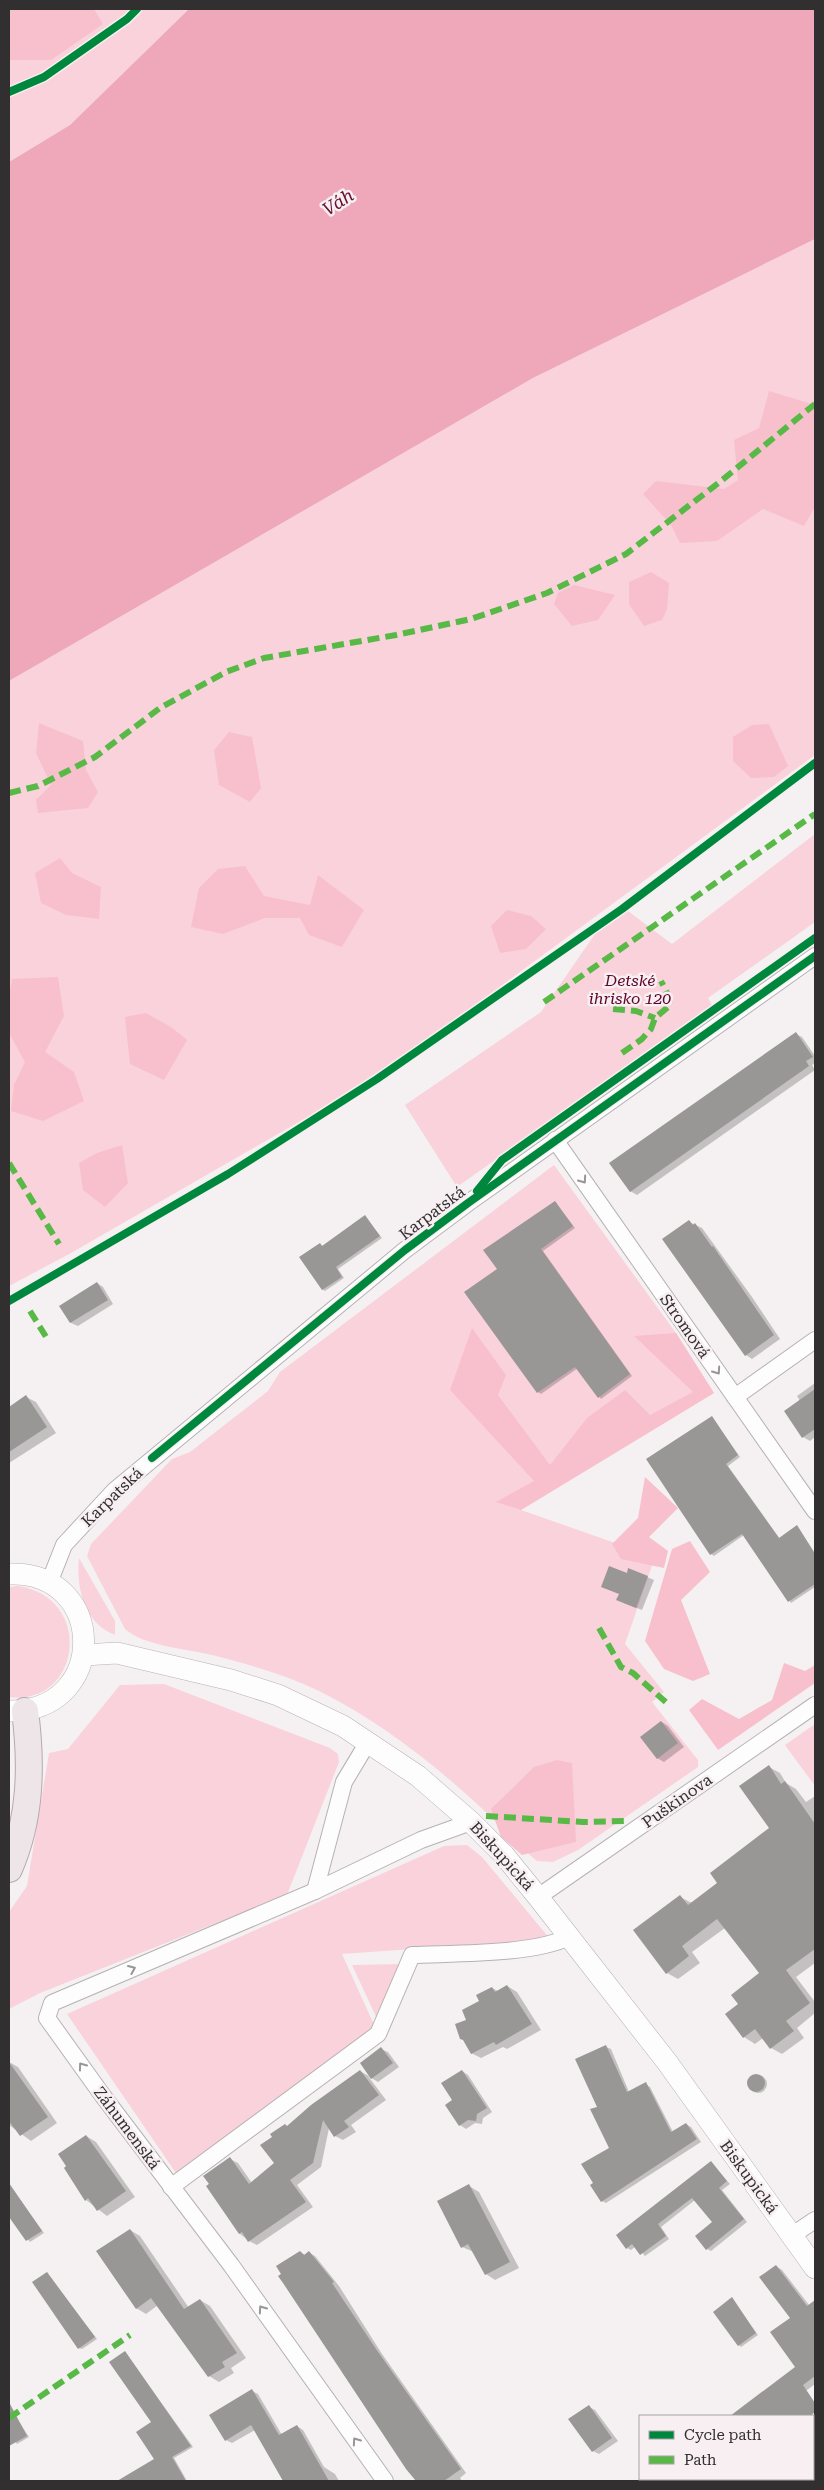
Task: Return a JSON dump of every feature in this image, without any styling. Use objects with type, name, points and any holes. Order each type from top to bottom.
[{"type":"main road","points":[[9,1869],[24,1822],[30,1772],[17,1711]]},
{"type":"street","name":"Karpatská","points":[[49,1582],[64,1546],[120,1485],[405,1250],[555,1140],[815,956]]},
{"type":"street","name":"Stromová","points":[[555,1140],[815,1511]]},
{"type":"street","points":[[735,1397],[815,1340]]},
{"type":"street","points":[[9,1574],[33,1576],[49,1582],[68,1598],[80,1618],[84,1636],[84,1654],[80,1667],[67,1689],[47,1704],[17,1711]]},
{"type":"street","name":"Biskupická","points":[[84,1654],[117,1654],[231,1680],[278,1695],[318,1712],[368,1742],[418,1776],[471,1822],[504,1855],[538,1897],[667,2062],[815,2268]]},
{"type":"street","name":"Puškinova","points":[[538,1897],[815,1705]]},
{"type":"street","points":[[315,1891],[344,1782],[368,1742]]},
{"type":"street","name":"Záhumenská","points":[[384,2481],[231,2264],[170,2187],[47,2018],[52,2003],[315,1891],[421,1840],[471,1822]]},
{"type":"street","points":[[170,2187],[378,2034],[412,1955],[523,1949],[556,1943],[569,1937]]},
{"type":"street","points":[[791,2236],[815,2220]]},
{"type":"green space","points":[[9,9],[189,9],[70,125],[9,162]]},
{"type":"green space","points":[[815,239],[815,755],[377,1077],[71,1253],[9,1286],[9,681],[533,378]]},
{"type":"green space","name":"Detské ihrisko 120","points":[[815,834],[815,922],[708,998],[712,1005],[457,1187],[405,1105],[541,1012],[595,934],[628,911],[672,944]]},
{"type":"green space","points":[[554,1165],[676,1333],[714,1393],[521,1510],[655,1557],[625,1644],[664,1692],[652,1702],[698,1760],[698,1767],[578,1850],[553,1862],[537,1861],[432,1765],[378,1725],[349,1707],[306,1685],[267,1670],[212,1655],[154,1643],[133,1635],[125,1629],[87,1556],[91,1544],[172,1459],[190,1452],[268,1391],[280,1372]]},
{"type":"green space","points":[[79,1558],[115,1621],[115,1635],[96,1622],[84,1603],[79,1581]]},
{"type":"green space","points":[[18,1586],[43,1595],[59,1610],[68,1629],[69,1649],[64,1669],[52,1685],[33,1695],[9,1697],[9,1587]]},
{"type":"green space","points":[[164,1684],[330,1748],[338,1754],[339,1762],[287,1895],[40,1993],[9,2009],[9,1912],[27,1886],[49,1753],[68,1749],[120,1685]]},
{"type":"green space","points":[[815,1724],[815,1786],[785,1745]]},
{"type":"green space","points":[[467,1845],[482,1857],[550,1939],[342,1954],[375,2027],[176,2173],[67,2014],[444,1846]]},
{"type":"green space","points":[[401,1964],[379,2023],[352,1965]]},
{"type":"shaded area","points":[[9,9],[94,9],[103,24],[51,60],[9,60]]},
{"type":"shaded area","points":[[769,391],[815,405],[815,507],[804,526],[763,509],[717,541],[680,543],[671,525],[643,494],[656,481],[724,489],[738,480],[734,440],[759,428]]},
{"type":"shaded area","points":[[651,572],[669,583],[667,609],[662,620],[644,626],[629,604],[629,582]]},
{"type":"shaded area","points":[[574,585],[615,595],[598,620],[572,626],[554,604],[558,593]]},
{"type":"shaded area","points":[[39,723],[83,741],[86,770],[98,792],[88,808],[38,813],[36,800],[51,785],[36,753]]},
{"type":"shaded area","points":[[769,724],[788,766],[774,777],[751,778],[733,761],[733,737],[752,725]]},
{"type":"shaded area","points":[[229,732],[252,737],[261,788],[250,802],[219,785],[214,750]]},
{"type":"shaded area","points":[[60,858],[72,873],[101,887],[99,919],[66,915],[41,903],[35,873]]},
{"type":"shaded area","points":[[245,866],[264,896],[310,905],[318,875],[364,910],[342,947],[309,935],[300,918],[265,918],[223,934],[191,927],[199,888],[218,869]]},
{"type":"shaded area","points":[[507,910],[531,916],[546,929],[526,949],[500,953],[491,926]]},
{"type":"shaded area","points":[[58,977],[64,1016],[45,1052],[74,1072],[84,1101],[43,1121],[11,1111],[14,1085],[25,1062],[9,1033],[9,996],[12,979]]},
{"type":"shaded area","points":[[146,1013],[171,1027],[187,1040],[164,1080],[130,1064],[125,1017]]},
{"type":"shaded area","points":[[122,1145],[128,1183],[105,1207],[83,1190],[79,1163],[97,1153]]},
{"type":"shaded area","points":[[472,1328],[506,1375],[498,1395],[550,1465],[587,1418],[625,1390],[650,1415],[693,1392],[634,1336],[676,1333],[714,1393],[521,1510],[496,1502],[534,1481],[450,1390]]},
{"type":"shaded area","points":[[645,1477],[678,1508],[649,1537],[668,1551],[664,1568],[621,1559],[612,1544],[638,1518]]},
{"type":"shaded area","points":[[690,1541],[710,1572],[681,1600],[710,1674],[693,1681],[664,1669],[645,1641],[672,1549]]},
{"type":"shaded area","points":[[784,1663],[805,1671],[815,1665],[815,1683],[718,1750],[689,1710],[702,1699],[739,1719],[772,1700]]},
{"type":"shaded area","points":[[557,1760],[572,1763],[576,1842],[522,1855],[501,1837],[491,1809],[534,1767]]},
{"type":"water","name":"Váh","points":[[189,9],[815,9],[815,239],[533,378],[9,681],[9,162],[70,125]]},
{"type":"building","points":[[796,1032],[813,1057],[806,1061],[809,1066],[630,1192],[609,1163]]},
{"type":"building","points":[[555,1201],[573,1226],[541,1249],[630,1374],[598,1398],[575,1367],[537,1393],[464,1292],[497,1269],[483,1250]]},
{"type":"building","points":[[365,1215],[380,1236],[336,1267],[342,1277],[322,1290],[299,1257],[320,1243],[322,1246]]},
{"type":"building","points":[[689,1220],[693,1225],[695,1223],[713,1246],[774,1335],[745,1356],[662,1239]]},
{"type":"building","points":[[97,1282],[108,1300],[70,1323],[59,1306]]},
{"type":"building","points":[[815,1389],[815,1429],[802,1438],[784,1411]]},
{"type":"building","points":[[26,1395],[47,1427],[9,1452],[9,1407]]},
{"type":"building","points":[[712,1416],[738,1455],[726,1464],[779,1538],[797,1525],[815,1554],[815,1584],[788,1602],[742,1534],[710,1555],[646,1459]]},
{"type":"building","points":[[609,1566],[627,1573],[628,1568],[648,1576],[636,1608],[616,1600],[619,1594],[601,1587]]},
{"type":"building","points":[[661,1721],[678,1743],[657,1759],[640,1737]]},
{"type":"building","points":[[769,1765],[781,1784],[785,1781],[815,1824],[815,1949],[786,1970],[810,2003],[786,2021],[794,2031],[770,2049],[755,2029],[743,2038],[725,2014],[738,2004],[731,1995],[759,1973],[717,1919],[682,1946],[689,1956],[666,1974],[633,1930],[680,1895],[688,1905],[717,1883],[710,1873],[769,1828],[739,1786]]},
{"type":"building","points":[[507,1985],[532,2024],[496,2045],[494,2042],[471,2054],[463,2040],[460,2039],[455,2024],[466,2020],[462,2010],[479,2001],[476,1995],[492,1987],[495,1992]]},
{"type":"building","points":[[606,2045],[627,2092],[646,2082],[671,2132],[686,2123],[697,2139],[601,2202],[590,2185],[593,2183],[581,2164],[609,2148],[590,2109],[597,2107],[575,2059]]},
{"type":"building","points":[[381,2047],[393,2063],[371,2079],[360,2063]]},
{"type":"building","points":[[9,2062],[48,2117],[20,2136],[9,2121]]},
{"type":"building","points":[[360,2070],[379,2095],[344,2121],[349,2127],[334,2137],[323,2120],[313,2163],[290,2180],[306,2202],[248,2242],[242,2232],[239,2234],[206,2186],[209,2184],[203,2176],[230,2157],[249,2184],[274,2163],[260,2145],[272,2137],[270,2134],[285,2124],[287,2126],[311,2105]]},
{"type":"building","points":[[462,2070],[487,2108],[477,2114],[476,2121],[468,2120],[459,2126],[445,2105],[452,2100],[441,2083]]},
{"type":"building","points":[[756,2074],[762,2077],[765,2083],[762,2089],[756,2092],[750,2089],[747,2083],[750,2077]]},
{"type":"building","points":[[86,2135],[126,2191],[97,2211],[88,2198],[85,2201],[64,2168],[66,2166],[58,2154]]},
{"type":"building","points":[[711,2161],[727,2181],[719,2188],[744,2219],[706,2250],[695,2236],[712,2222],[692,2198],[658,2224],[666,2236],[640,2255],[632,2244],[626,2249],[616,2235]]},
{"type":"building","points":[[9,2183],[42,2231],[26,2241],[9,2217]]},
{"type":"building","points":[[469,2184],[510,2262],[485,2275],[468,2244],[461,2248],[437,2201]]},
{"type":"building","points":[[130,2229],[184,2309],[200,2299],[237,2353],[222,2362],[225,2367],[208,2377],[151,2298],[136,2309],[96,2251]]},
{"type":"building","points":[[300,2251],[304,2255],[309,2251],[334,2282],[332,2283],[376,2349],[461,2469],[444,2481],[416,2481],[406,2469],[278,2276],[281,2274],[276,2266]]},
{"type":"building","points":[[776,2265],[807,2306],[815,2300],[815,2376],[803,2385],[815,2403],[815,2412],[811,2415],[731,2415],[795,2367],[770,2332],[790,2318],[759,2277]]},
{"type":"building","points":[[47,2272],[95,2337],[78,2349],[32,2282]]},
{"type":"building","points":[[732,2297],[756,2333],[738,2346],[713,2312]]},
{"type":"building","points":[[125,2351],[191,2446],[172,2457],[186,2481],[117,2481],[154,2459],[136,2432],[151,2422],[109,2362]]},
{"type":"building","points":[[252,2389],[279,2435],[297,2425],[329,2481],[283,2481],[251,2425],[225,2441],[209,2415]]},
{"type":"building","points":[[9,2402],[27,2436],[9,2446]]},
{"type":"building","points":[[589,2405],[612,2438],[592,2452],[568,2419]]},
{"type":"marked path","points":[[9,793],[38,786],[95,757],[160,708],[226,672],[264,658],[396,635],[471,619],[547,593],[626,554],[721,481],[815,404]]},
{"type":"marked path","points":[[544,1002],[815,814]]},
{"type":"marked path","points":[[622,1053],[642,1039],[651,1029],[655,1018],[668,1007],[670,999],[661,981]]},
{"type":"marked path","points":[[613,1009],[636,1011],[655,1018]]},
{"type":"marked path","points":[[9,1163],[59,1244]]},
{"type":"marked path","points":[[30,1311],[48,1340]]},
{"type":"marked path","points":[[599,1628],[621,1667],[633,1673],[669,1705]]},
{"type":"marked path","points":[[486,1816],[583,1822],[626,1821]]},
{"type":"marked path","points":[[9,2418],[130,2335]]},
{"type":"cycle path","points":[[9,92],[44,77],[127,19],[137,9]]},
{"type":"cycle path","points":[[9,1301],[228,1174],[377,1079],[622,909],[815,763]]},
{"type":"cycle path","points":[[477,1191],[502,1160],[815,938]]},
{"type":"cycle path","points":[[152,1458],[405,1250],[815,956]]}]
